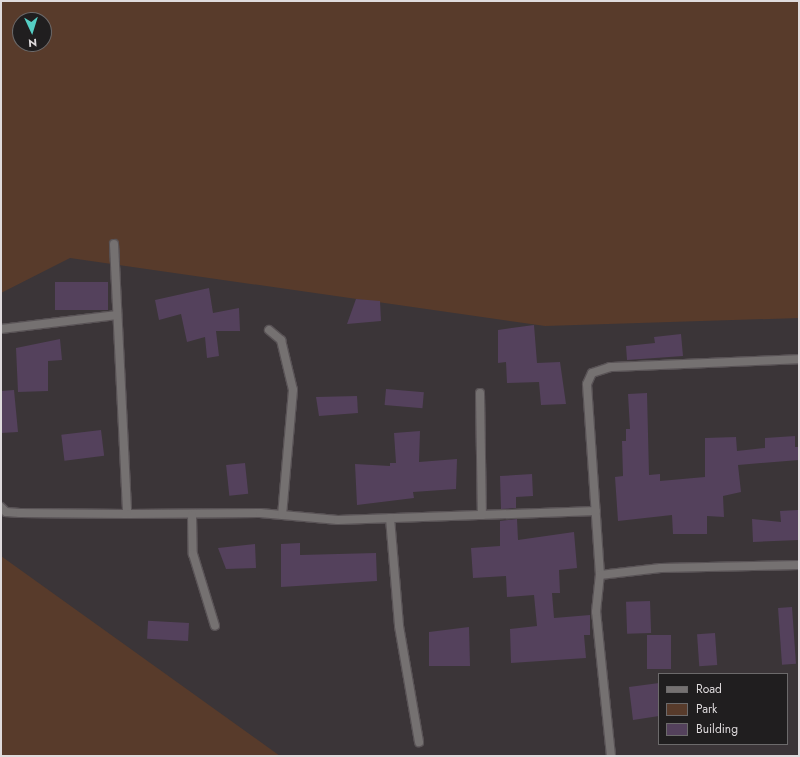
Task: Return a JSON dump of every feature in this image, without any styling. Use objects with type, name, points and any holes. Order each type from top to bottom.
[{"type":"street","points":[[114,244],[127,514]]},
{"type":"street","points":[[1,329],[117,315]]},
{"type":"street","points":[[269,330],[281,340],[293,390],[282,515]]},
{"type":"street","points":[[611,756],[596,612],[600,575],[587,384],[592,373],[610,367],[799,359]]},
{"type":"street","points":[[480,393],[482,515]]},
{"type":"street","points":[[1,507],[6,512],[20,513],[282,515],[338,520],[596,512]]},
{"type":"street","points":[[192,515],[193,554],[215,626]]},
{"type":"street","points":[[390,518],[399,626],[419,742]]},
{"type":"street","points":[[600,575],[661,568],[799,566]]},
{"type":"green space","points":[[1,1],[799,1],[799,318],[545,326],[70,258],[1,293]]},
{"type":"green space","points":[[1,556],[280,756],[1,756]]},
{"type":"building","points":[[55,282],[108,282],[108,310],[55,310]]},
{"type":"building","points":[[209,288],[213,313],[239,308],[240,331],[216,331],[219,356],[207,358],[205,337],[187,342],[181,314],[159,320],[155,300]]},
{"type":"building","points":[[356,299],[380,301],[381,321],[347,324]]},
{"type":"building","points":[[534,325],[537,363],[560,362],[566,404],[541,405],[539,382],[507,383],[506,362],[498,363],[498,330]]},
{"type":"building","points":[[681,334],[683,356],[627,360],[626,346],[655,343],[654,337]]},
{"type":"building","points":[[60,339],[62,360],[48,361],[48,391],[18,392],[16,348]]},
{"type":"building","points":[[386,389],[424,392],[422,408],[385,405]]},
{"type":"building","points":[[14,390],[18,432],[1,433],[1,391]]},
{"type":"building","points":[[647,393],[649,475],[660,474],[660,481],[705,477],[705,438],[736,437],[737,451],[765,448],[765,438],[795,436],[795,447],[799,447],[799,460],[738,465],[741,492],[723,496],[724,517],[707,516],[707,534],[673,534],[672,515],[618,521],[615,477],[623,476],[622,441],[626,441],[626,429],[630,429],[628,394]]},
{"type":"building","points":[[357,396],[358,413],[319,416],[316,397]]},
{"type":"building","points":[[101,430],[104,456],[64,461],[61,435]]},
{"type":"building","points":[[420,431],[419,462],[457,459],[456,489],[413,492],[414,498],[357,505],[355,464],[390,466],[390,463],[396,463],[394,433]]},
{"type":"building","points":[[245,463],[248,494],[229,496],[226,465]]},
{"type":"building","points":[[532,474],[533,496],[516,497],[516,508],[501,509],[500,476]]},
{"type":"building","points":[[798,510],[799,540],[753,542],[752,519],[781,522],[780,511]]},
{"type":"building","points":[[517,519],[518,540],[574,532],[577,568],[559,570],[560,593],[552,593],[554,618],[590,615],[590,635],[584,635],[586,658],[511,663],[510,629],[537,626],[534,595],[507,597],[506,576],[473,578],[471,548],[500,546],[500,521]]},
{"type":"building","points":[[300,543],[300,555],[376,553],[377,581],[281,587],[281,544]]},
{"type":"building","points":[[255,544],[256,568],[226,569],[218,548]]},
{"type":"building","points":[[650,601],[651,633],[627,634],[626,602]]},
{"type":"building","points":[[792,607],[796,664],[782,665],[778,608]]},
{"type":"building","points":[[148,621],[189,623],[188,641],[147,639]]},
{"type":"building","points":[[469,627],[470,666],[429,666],[429,632]]},
{"type":"building","points":[[715,633],[717,665],[699,666],[697,634]]},
{"type":"building","points":[[647,635],[671,635],[671,669],[647,669]]},
{"type":"building","points":[[658,683],[658,716],[633,720],[629,687]]}]
